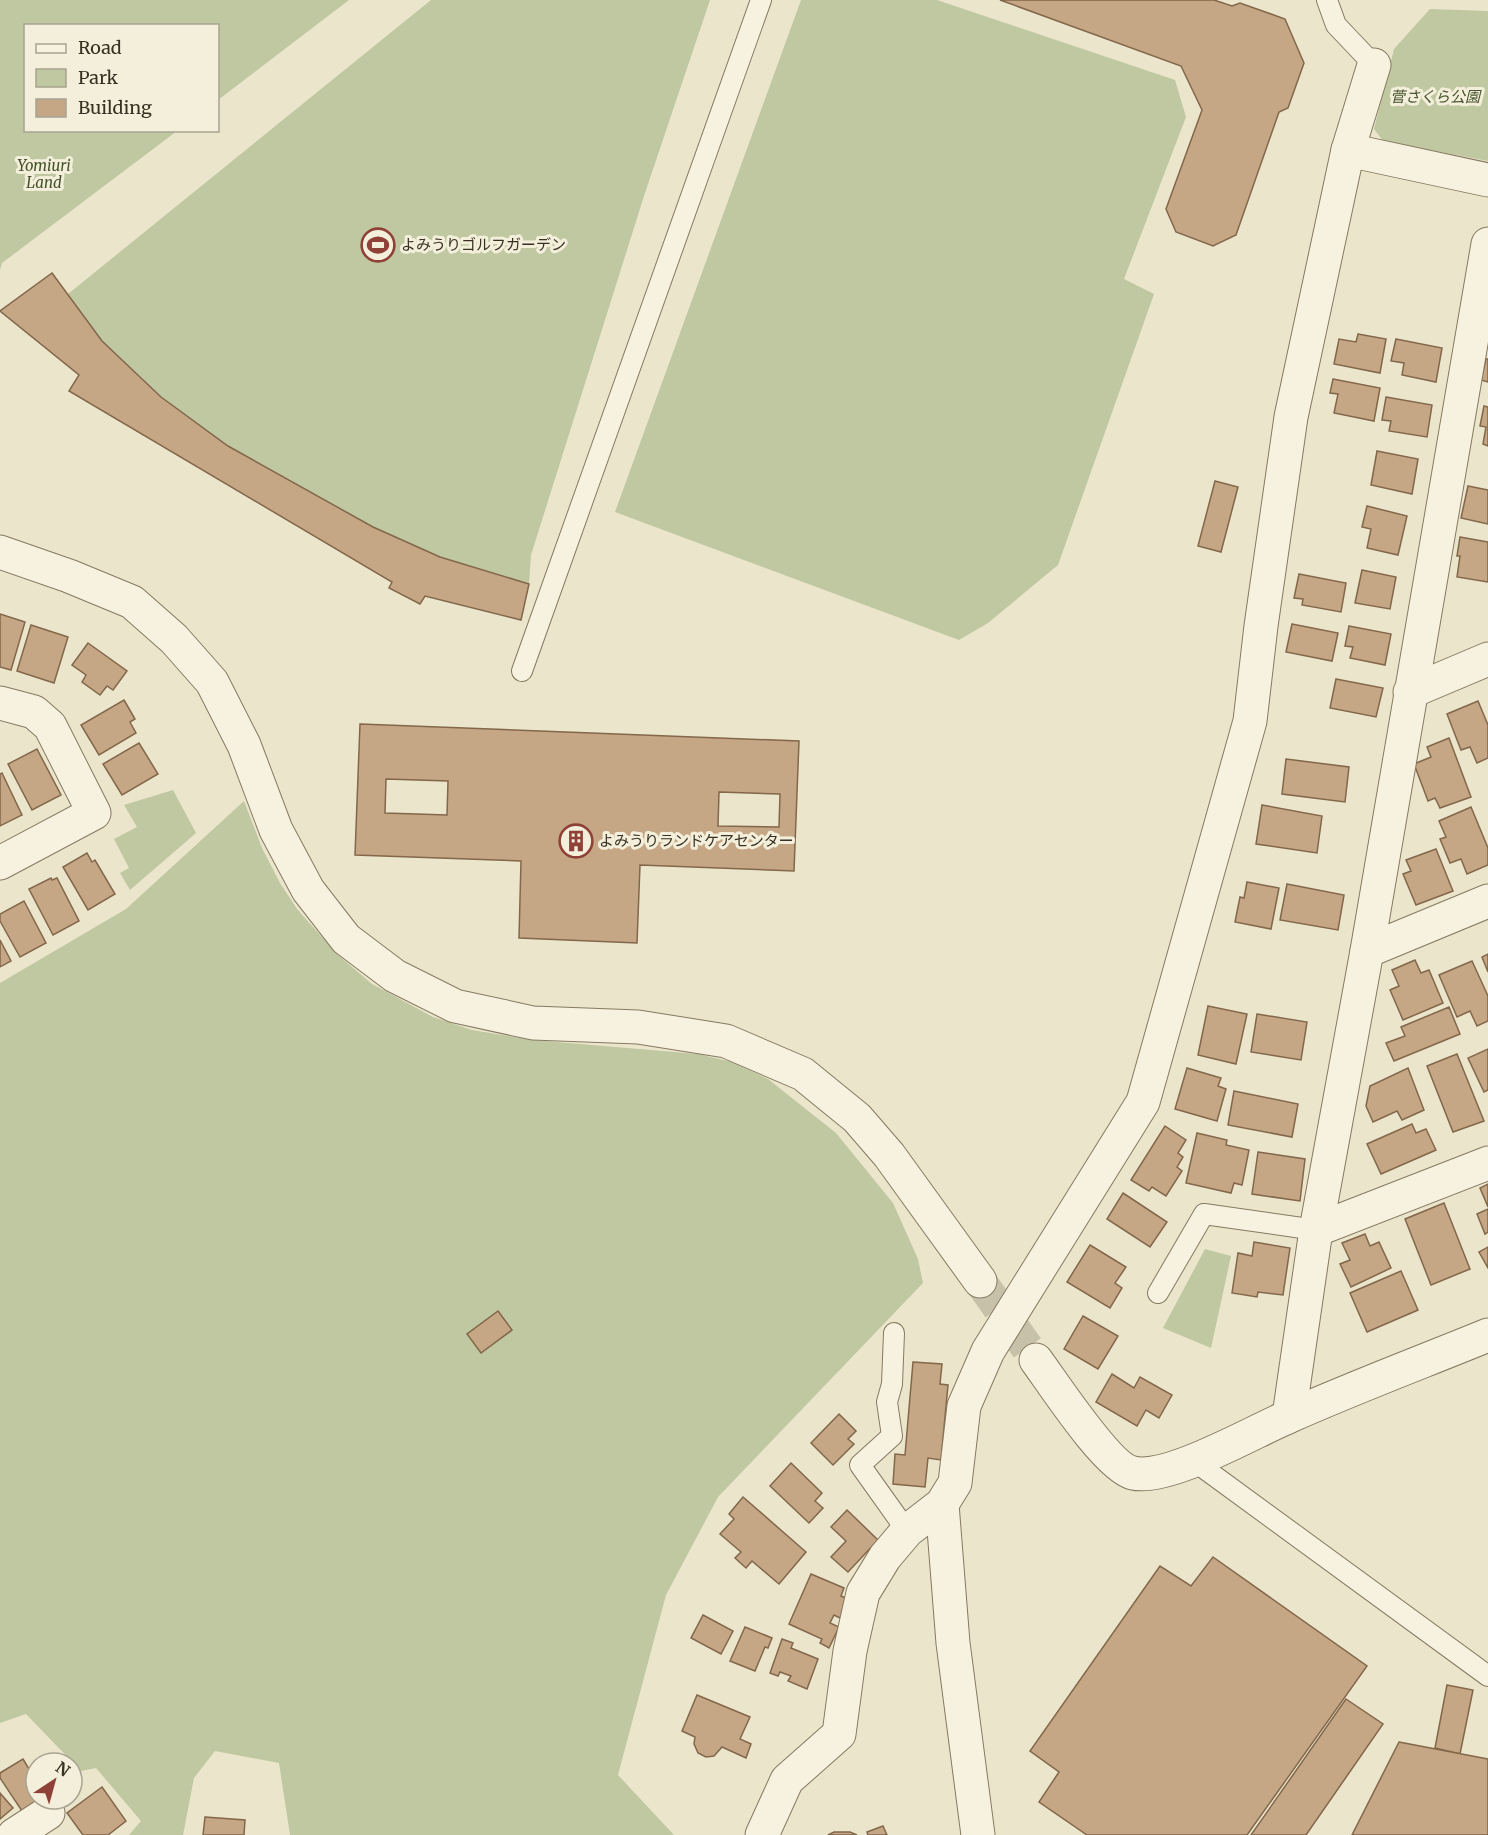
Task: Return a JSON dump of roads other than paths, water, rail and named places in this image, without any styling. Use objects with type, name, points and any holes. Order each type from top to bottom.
[{"type":"street","points":[[762,1835],[787,1780],[839,1734],[850,1651],[863,1593],[885,1557],[908,1531],[942,1504],[955,1483],[964,1406],[988,1351],[1143,1102],[1250,721],[1291,417],[1348,150],[1374,65]]},
{"type":"street","points":[[1348,150],[1488,180]]},
{"type":"street","points":[[1289,1416],[1316,1230],[1488,244]]},
{"type":"street","points":[[0,552],[69,576],[132,602],[174,639],[212,682],[244,745],[276,830],[308,890],[346,939],[395,976],[455,1006],[533,1023],[638,1027],[726,1041],[803,1074],[857,1118],[883,1148],[980,1281]]},
{"type":"street","points":[[1410,692],[1488,659]]},
{"type":"street","points":[[0,703],[34,712],[50,726],[94,813],[0,863]]},
{"type":"street","points":[[1366,951],[1488,901]]},
{"type":"street","points":[[1316,1230],[1488,1163]]},
{"type":"street","points":[[1036,1360],[1104,1454],[1131,1473],[1156,1472],[1194,1461],[1289,1416],[1488,1335]]},
{"type":"street","points":[[942,1504],[953,1643],[978,1835]]},
{"type":"street","points":[[14,1835],[48,1813]]},
{"type":"lane","points":[[522,671],[761,0]]},
{"type":"lane","points":[[1327,0],[1336,25],[1374,65]]},
{"type":"lane","points":[[1158,1293],[1204,1214],[1316,1230]]},
{"type":"lane","points":[[894,1334],[892,1384],[887,1402],[892,1436],[860,1465],[908,1531]]},
{"type":"lane","points":[[1194,1461],[1488,1676]]},
{"type":"tunnel","points":[[980,1281],[1036,1360]]},
{"type":"place","name":"よみうりゴルフガーデン","points":[[378,245]]},
{"type":"place","name":"よみうりランドケアセンター","points":[[576,841]]},
{"type":"park label","name":"菅さくら公園","points":[[1435,97]]},
{"type":"park label","name":"Yomiuri Land","points":[[44,174]]}]
